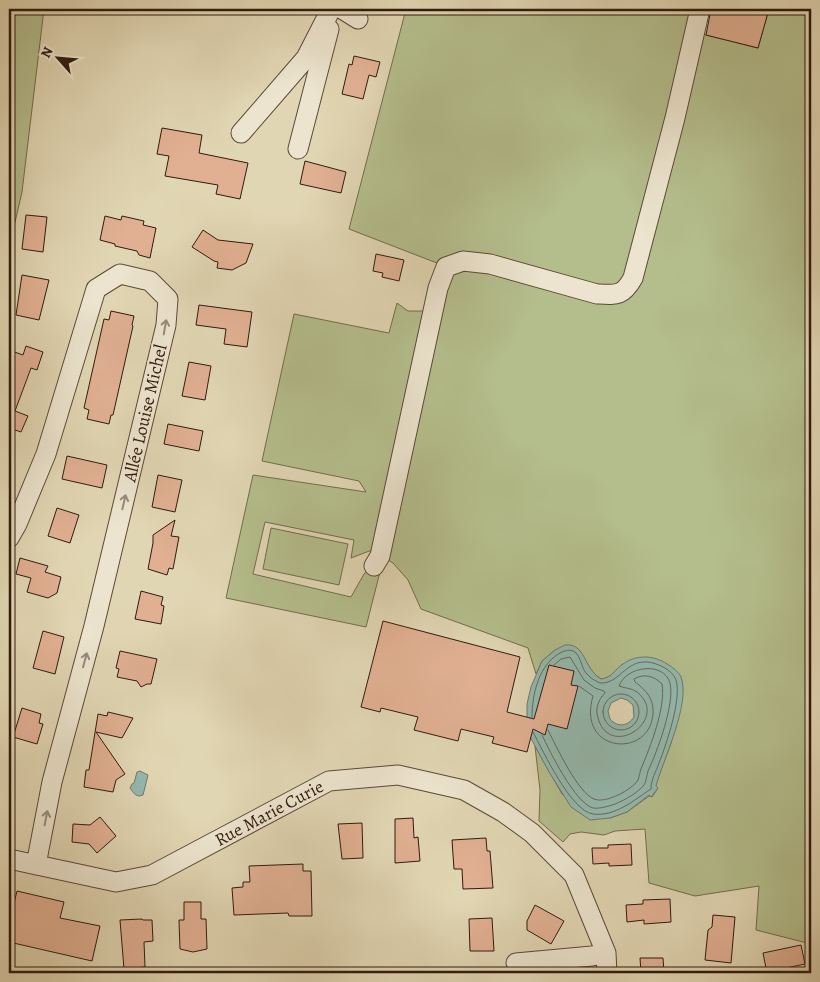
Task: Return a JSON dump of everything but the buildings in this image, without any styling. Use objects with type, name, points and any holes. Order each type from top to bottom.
[{"type":"street","points":[[242,133],[306,58],[332,9]]},
{"type":"street","points":[[298,149],[327,38],[332,9]]},
{"type":"street","points":[[342,9],[358,19]]},
{"type":"street","points":[[374,566],[380,556],[438,288],[446,267],[463,261],[490,264],[597,294],[614,295],[627,289],[633,278],[700,9]]},
{"type":"street","name":"Allée Louise Michel","points":[[9,538],[17,524],[46,454],[96,289],[120,274],[150,281],[168,299],[166,325],[94,626],[52,782],[36,866]]},
{"type":"street","name":"Rue Marie Curie","points":[[9,859],[116,882],[152,875],[329,781],[398,775],[464,790],[503,812],[532,833],[574,874],[606,953],[607,973]]},
{"type":"street","points":[[516,963],[606,953]]},
{"type":"green space","points":[[9,9],[44,9],[22,192],[9,248]]},
{"type":"green space","points":[[406,9],[691,9],[702,34],[758,48],[769,9],[811,9],[811,944],[756,930],[759,886],[695,896],[649,883],[645,829],[615,831],[604,835],[581,832],[570,834],[563,842],[539,821],[540,790],[535,746],[562,794],[610,818],[627,812],[649,796],[652,797],[658,788],[655,786],[672,740],[623,664],[611,675],[601,679],[592,672],[585,660],[555,650],[542,661],[536,674],[528,648],[421,609],[408,580],[393,563],[372,550],[351,558],[354,540],[265,522],[253,574],[351,597],[364,574],[374,566],[380,572],[366,627],[226,598],[253,475],[366,492],[359,481],[262,461],[294,314],[389,333],[397,303],[408,311],[425,311],[442,265],[349,229]]},
{"type":"green space","points":[[271,528],[348,544],[339,585],[263,569]]},
{"type":"water","points":[[565,645],[572,645],[577,648],[591,669],[601,679],[611,675],[628,661],[645,657],[660,660],[675,669],[681,677],[683,688],[679,716],[656,786],[658,788],[651,797],[649,795],[627,812],[610,818],[590,820],[571,807],[549,772],[527,731],[527,704],[531,687],[542,661],[555,650]],"holes":[[[621,698],[633,705],[634,717],[626,724],[616,724],[610,719],[608,711],[611,703]]]},
{"type":"water","points":[[140,771],[148,775],[143,795],[139,796],[130,788],[134,783],[137,772]]}]
